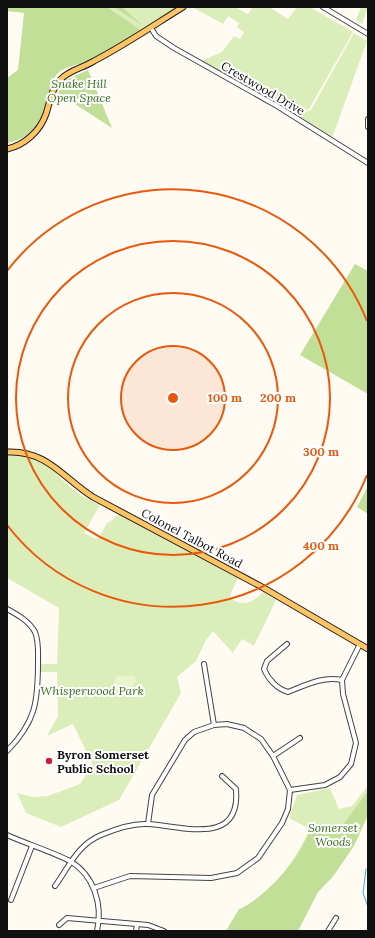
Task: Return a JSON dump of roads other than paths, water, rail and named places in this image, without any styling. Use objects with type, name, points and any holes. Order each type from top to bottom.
[{"type":"main road","points":[[7,149],[23,143],[38,130],[44,119],[54,88],[63,76],[94,62],[183,7]]},
{"type":"main road","name":"Colonel Talbot Road","points":[[7,452],[27,453],[51,464],[79,489],[262,587],[368,649]]},
{"type":"street","points":[[323,7],[368,34]]},
{"type":"street","name":"Crestwood Drive","points":[[151,28],[156,36],[174,48],[277,106],[368,163]]},
{"type":"street","points":[[368,119],[368,127]]},
{"type":"street","points":[[7,609],[19,615],[35,632],[38,643],[38,694],[30,721],[19,738],[7,751]]},
{"type":"street","points":[[287,644],[267,662],[264,668],[267,676],[279,689],[288,692],[318,680],[334,678],[342,680]]},
{"type":"street","points":[[290,790],[325,785],[340,777],[351,764],[356,743],[343,694],[342,680],[360,644]]},
{"type":"street","points":[[204,664],[214,725]]},
{"type":"street","points":[[94,888],[130,876],[211,878],[236,873],[258,858],[282,823],[288,809],[290,790],[273,756],[261,739],[244,728],[227,724],[214,725],[194,732],[185,740],[152,796],[148,824]]},
{"type":"street","points":[[273,756],[300,738]]},
{"type":"street","points":[[55,886],[76,853],[86,844],[101,835],[125,827],[148,824],[170,828],[208,830],[225,823],[235,810],[237,797],[236,789],[222,776]]},
{"type":"street","points":[[7,835],[71,862],[81,871],[94,888],[98,900],[99,920],[97,931]]},
{"type":"street","points":[[11,900],[32,846]]},
{"type":"street","points":[[59,925],[68,918],[148,925],[164,931]]},
{"type":"street","points":[[328,931],[336,918]]},
{"type":"street","points":[[136,931],[137,924]]},
{"type":"waterway","points":[[366,869],[363,893],[368,907]]},
{"type":"place","name":"Byron Somerset Public School","points":[[49,761]]},
{"type":"park label","name":"Snake Hill Open Space","points":[[79,90]]},
{"type":"park label","name":"Whisperwood Park","points":[[92,690]]},
{"type":"park label","name":"Somerset Woods","points":[[333,834]]}]
